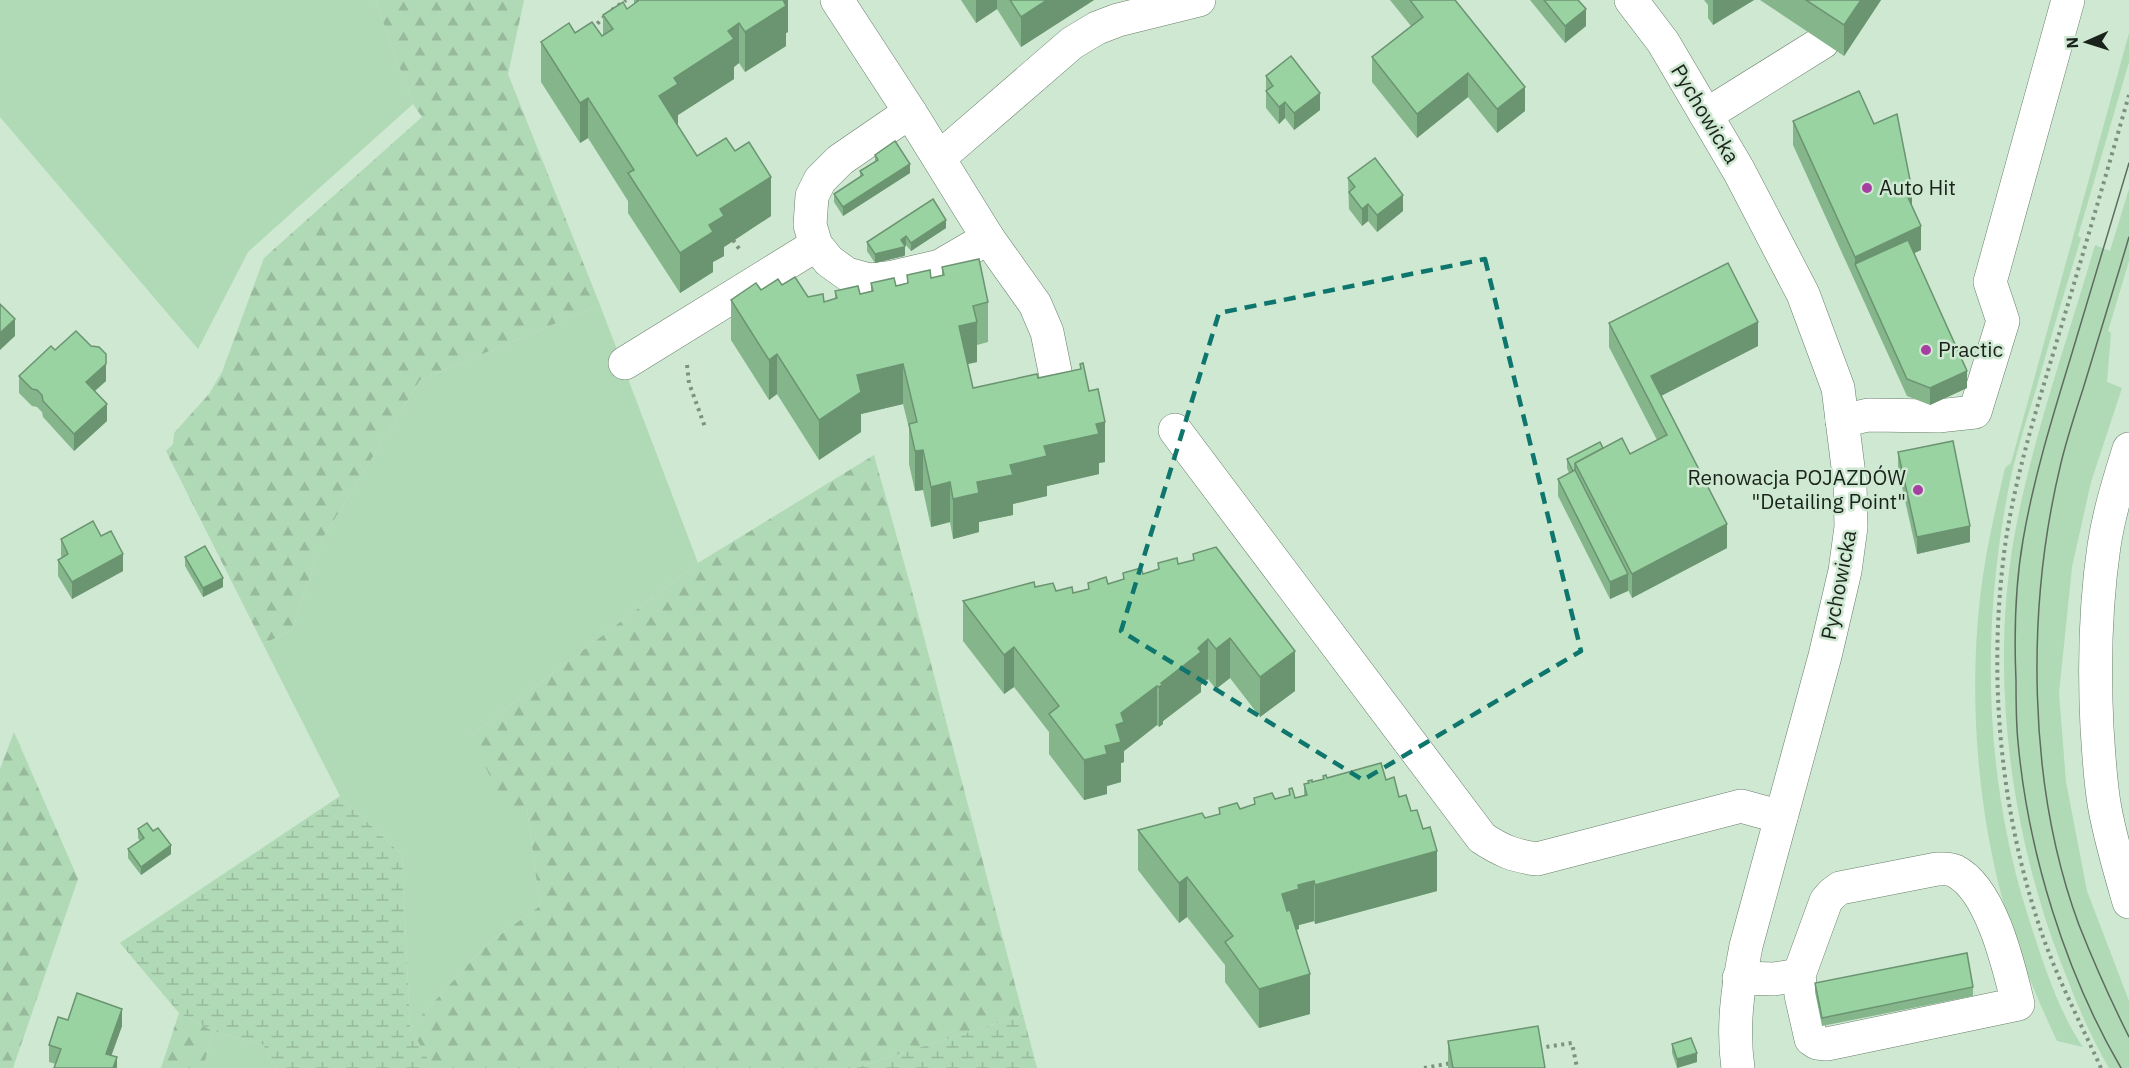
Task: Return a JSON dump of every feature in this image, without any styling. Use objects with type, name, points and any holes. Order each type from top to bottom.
[{"type":"street","points":[[837,0],[988,238],[1035,304],[1047,332],[1061,401]]},
{"type":"street","points":[[939,158],[1072,43],[1097,28],[1118,20],[1199,0]]},
{"type":"street","name":"Pychowicka","points":[[1630,0],[1663,42],[1739,171],[1803,294],[1838,388],[1850,483],[1851,527],[1845,571],[1825,656],[1739,978],[1735,1013],[1738,1068]]},
{"type":"street","points":[[1842,421],[1868,415],[1938,416],[1975,412],[2003,321],[1990,282],[2068,0]]},
{"type":"street","points":[[1706,115],[1823,42]]},
{"type":"street","points":[[910,112],[840,160],[820,180],[812,196],[810,225],[816,245],[829,261],[847,274],[869,280],[892,278],[940,266],[988,238]]},
{"type":"street","points":[[625,363],[816,245]]},
{"type":"street","points":[[1175,430],[1482,838],[1516,856],[1537,859],[1741,806],[1781,817]]},
{"type":"street","points":[[2129,449],[2104,544],[2095,618],[2095,690],[2104,808],[2129,902]]},
{"type":"street","points":[[1947,869],[1956,871],[1969,883],[1987,908],[2005,952],[2018,1005],[1827,1044],[1817,1043],[1811,1039],[1808,1030],[1799,975],[1827,901],[1840,888],[1947,869]]},
{"type":"street","points":[[1739,978],[1774,979],[1799,975]]},
{"type":"path","points":[[591,30],[616,6],[626,0]]},
{"type":"path","points":[[2101,1068],[2066,993],[2042,934],[2024,872],[2010,808],[2001,743],[1997,657],[1999,601],[2006,538],[2024,452],[2129,95]]},
{"type":"path","points":[[1538,1049],[1572,1043],[1576,1068]]},
{"type":"path","points":[[1424,1068],[1458,1062]]},
{"type":"highlighted area","points":[[1485,259],[1581,651],[1363,780],[1121,631],[1219,313]]},
{"type":"green space","points":[[0,0],[375,0],[413,104],[248,252],[198,349],[0,117]]},
{"type":"green space","points":[[375,0],[524,0],[508,74],[600,305],[420,380],[324,536],[292,630],[263,644],[166,451],[173,444],[174,433],[209,394],[222,372],[264,258],[422,117],[413,104]]},
{"type":"green space","points":[[2129,33],[2129,62],[2009,486],[2000,539],[1991,647],[1991,701],[1995,755],[2002,808],[2013,861],[2027,913],[2050,982],[2065,1017],[2083,1047],[2057,1041],[2027,972],[2003,901],[1981,789],[1975,673],[1980,598],[2005,468],[2011,463]]},
{"type":"green space","points":[[2129,189],[2129,261],[2108,331],[2111,333],[2107,382],[2122,388],[2091,482],[2072,567],[2059,693],[2066,782],[2087,891],[2129,1001],[2129,1068],[2109,1068],[2091,1035],[2072,990],[2048,926],[2032,873],[2019,817],[2010,761],[2005,705],[2004,649],[2007,593],[2014,538],[2040,427],[2095,245],[2110,251]]},
{"type":"green space","points":[[600,305],[698,563],[470,736],[527,809],[540,906],[486,945],[410,1028],[402,855],[340,796],[263,644],[292,630],[324,536],[420,380]]},
{"type":"green space","points":[[874,455],[1023,1015],[855,1068],[433,1068],[410,1028],[486,945],[540,906],[527,809],[509,814],[470,736],[698,563]]},
{"type":"green space","points":[[14,732],[78,879],[13,1068],[0,1068],[0,769]]},
{"type":"green space","points":[[340,796],[402,855],[410,1028],[433,1068],[277,1068],[263,1045],[213,1031],[179,1013],[120,943]]},
{"type":"green space","points":[[179,1013],[213,1031],[203,1068],[161,1068]]},
{"type":"green space","points":[[1023,1015],[1037,1068],[855,1068]]},
{"type":"green space","points":[[213,1031],[263,1045],[277,1068],[203,1068]]},
{"type":"building","points":[[637,0],[783,0],[786,6],[745,32],[739,23],[728,31],[734,39],[674,78],[678,84],[659,96],[697,156],[726,138],[735,151],[749,142],[771,177],[720,209],[724,216],[709,225],[713,232],[680,253],[628,173],[634,170],[588,98],[580,103],[541,42],[569,23],[575,33],[592,22],[602,36],[613,29],[603,15],[623,2],[627,9]]},
{"type":"building","points":[[1010,0],[1047,0],[1021,17]]},
{"type":"building","points":[[1410,0],[1455,0],[1525,87],[1497,109],[1468,73],[1417,114],[1372,57],[1423,17]]},
{"type":"building","points":[[1544,0],[1578,0],[1586,9],[1565,26]]},
{"type":"building","points":[[1806,0],[1861,0],[1844,25]]},
{"type":"building","points":[[1291,56],[1320,93],[1294,113],[1285,102],[1279,107],[1266,91],[1273,86],[1266,76]]},
{"type":"building","points":[[1859,91],[1874,124],[1897,114],[1912,190],[1906,193],[1921,226],[1855,257],[1793,121]]},
{"type":"building","points":[[895,141],[910,164],[843,207],[834,194],[863,175],[860,171],[878,160],[875,155]]},
{"type":"building","points":[[1375,158],[1403,195],[1377,215],[1368,204],[1362,209],[1349,192],[1355,187],[1348,178]]},
{"type":"building","points":[[933,199],[946,220],[911,243],[906,236],[901,240],[904,247],[875,254],[867,242]]},
{"type":"building","points":[[1908,240],[1967,371],[1930,388],[1907,379],[1855,264]]},
{"type":"building","points":[[979,259],[988,302],[973,306],[977,322],[959,326],[973,388],[1037,374],[1038,378],[1081,369],[1080,364],[1083,363],[1089,391],[1098,389],[1105,422],[1096,424],[1099,434],[1044,446],[1047,456],[1010,465],[1013,475],[977,482],[979,493],[953,499],[950,482],[931,487],[923,450],[915,451],[909,424],[917,422],[903,364],[857,375],[861,392],[819,420],[777,354],[769,360],[731,300],[756,283],[761,290],[778,279],[782,285],[795,277],[808,297],[823,294],[824,302],[837,298],[835,291],[858,286],[860,294],[873,291],[871,283],[894,278],[896,286],[908,283],[907,275],[930,270],[931,278],[944,275],[942,267]]},
{"type":"building","points":[[1728,263],[1758,322],[1651,376],[1727,524],[1632,574],[1575,463],[1622,438],[1630,454],[1667,435],[1609,323]]},
{"type":"building","points":[[0,304],[15,319],[0,333]]},
{"type":"building","points":[[76,331],[91,346],[99,347],[106,354],[106,364],[86,382],[107,404],[74,434],[43,401],[42,395],[19,376],[51,346],[55,350]]},
{"type":"building","points":[[1953,441],[1970,526],[1917,537],[1898,452]]},
{"type":"building","points":[[1600,442],[1603,448],[1575,463],[1573,471],[1567,459]]},
{"type":"building","points":[[1575,470],[1628,574],[1610,582],[1558,479]]},
{"type":"building","points":[[93,521],[101,536],[111,531],[123,554],[72,582],[58,560],[68,554],[61,539]]},
{"type":"building","points":[[205,546],[223,578],[203,588],[185,557]]},
{"type":"building","points":[[1216,547],[1295,651],[1260,677],[1230,638],[1216,649],[1208,639],[1198,648],[1201,652],[1161,683],[1163,684],[1121,713],[1124,722],[1116,725],[1121,742],[1105,746],[1107,754],[1084,760],[1049,714],[1059,706],[1014,647],[1004,655],[963,601],[1034,582],[1035,587],[1053,583],[1056,591],[1072,587],[1073,593],[1089,589],[1088,583],[1106,577],[1108,584],[1124,579],[1123,573],[1141,568],[1143,574],[1159,569],[1158,563],[1177,558],[1178,564],[1194,560],[1193,554]]},
{"type":"building","points":[[1381,763],[1386,780],[1394,777],[1399,797],[1406,795],[1411,811],[1417,810],[1423,829],[1430,827],[1437,851],[1315,885],[1314,881],[1298,885],[1299,889],[1282,894],[1287,911],[1290,910],[1310,974],[1259,989],[1225,942],[1233,936],[1187,877],[1179,883],[1138,830],[1202,813],[1205,818],[1220,814],[1219,808],[1237,803],[1240,809],[1255,804],[1254,798],[1272,793],[1275,799],[1290,795],[1289,789],[1292,788],[1295,798],[1307,795],[1304,784],[1309,783],[1308,781],[1312,780],[1312,782],[1324,779],[1323,776],[1326,775],[1327,778]]},
{"type":"building","points":[[147,823],[153,831],[158,828],[171,845],[141,867],[128,849],[144,838],[138,829]]},
{"type":"building","points":[[1967,953],[1973,987],[1822,1018],[1815,983]]},
{"type":"building","points":[[77,993],[122,1009],[106,1054],[117,1057],[113,1068],[54,1068],[61,1049],[49,1045],[58,1017],[68,1020]]},
{"type":"building","points":[[1538,1026],[1545,1068],[1453,1068],[1448,1041]]},
{"type":"building","points":[[1691,1038],[1697,1053],[1677,1059],[1672,1044]]},
{"type":"tram line","points":[[2121,1068],[2101,1031],[2066,952],[2040,868],[2030,826],[2018,742],[2015,628],[2020,557],[2038,469],[2129,163]]},
{"type":"tram line","points":[[2129,237],[2061,463],[2042,576],[2037,696],[2041,755],[2049,814],[2062,871],[2079,925],[2129,1037]]},
{"type":"place","name":"Auto Hit","points":[[1867,188]]},
{"type":"place","name":"Practic","points":[[1926,350]]},
{"type":"place","name":"Renowacja POJAZDÓW \"Detailing Point\"","points":[[1918,490]]}]
